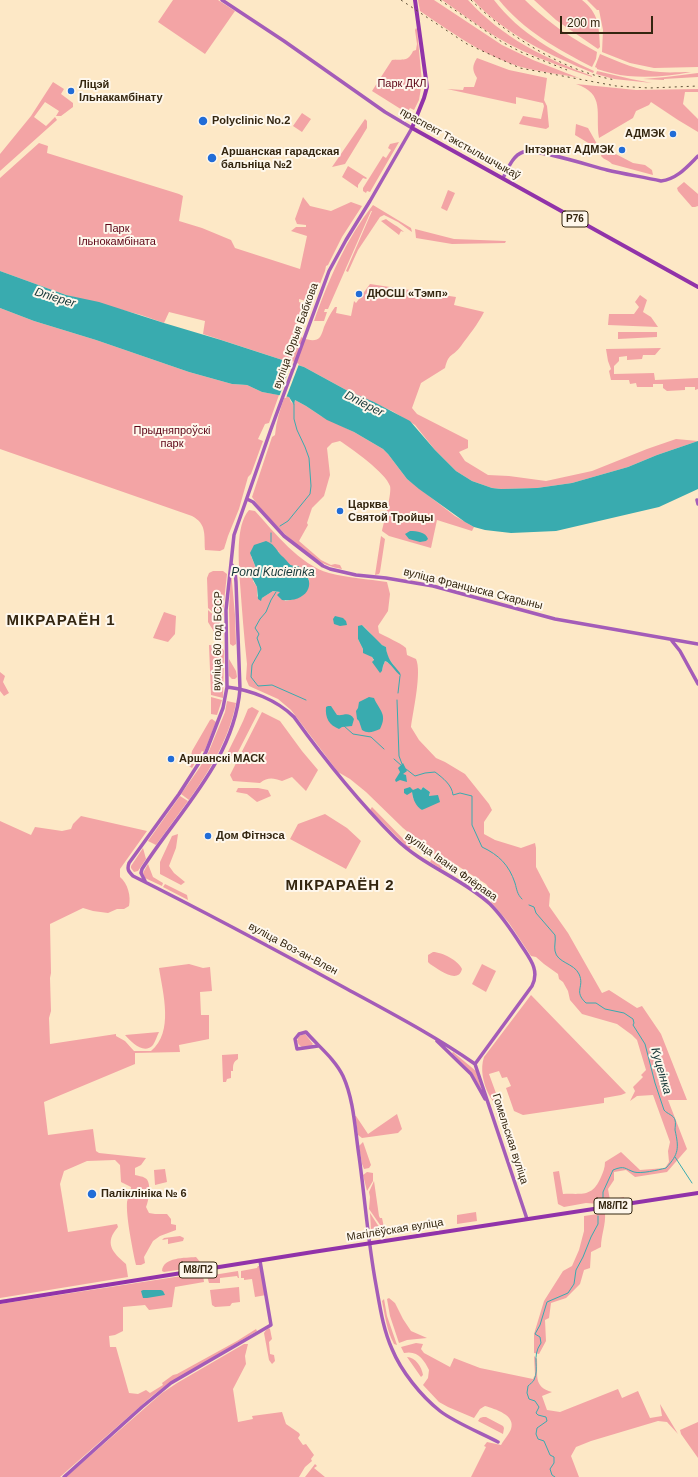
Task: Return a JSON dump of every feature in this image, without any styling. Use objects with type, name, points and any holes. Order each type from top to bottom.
[{"type":"main road","name":"праспект Тэкстыльшчыкаў","points":[[222,0],[371,102],[412,128],[698,288]]},
{"type":"main road","points":[[412,128],[427,87],[415,0]]},
{"type":"main road","name":"вуліца Юрыя Бабкова","points":[[232,565],[234,535],[307,330],[330,271],[342,246],[412,128]]},
{"type":"main road","points":[[503,178],[517,155],[526,151],[547,154],[606,170],[661,181],[672,178],[684,170],[698,156]]},
{"type":"main road","name":"вуліца Францыска Скарыны","points":[[247,499],[253,502],[291,542],[323,566],[330,569],[356,575],[386,578],[433,586],[554,619],[698,644]]},
{"type":"main road","name":"вуліца 60 год БССР","points":[[145,882],[128,872],[127,868],[129,863],[179,794],[206,752],[223,708],[227,687],[226,617],[230,570],[232,565]]},
{"type":"main road","name":"вуліца 60 год БССР","points":[[145,882],[141,873],[142,869],[210,774],[224,748],[234,724],[239,702],[240,689],[236,582],[235,571],[232,565]]},
{"type":"main road","points":[[671,640],[680,651],[698,684]]},
{"type":"main road","name":"вуліца Івана Флёрава","points":[[227,687],[240,689],[285,708],[294,717],[340,778],[376,819],[409,851],[462,884],[490,905],[509,928],[533,962],[536,973],[532,986],[475,1064]]},
{"type":"main road","name":"вуліца Воз-ан-Влен","points":[[145,882],[295,961],[430,1035],[475,1064]]},
{"type":"main road","points":[[318,1046],[297,1049],[295,1039],[299,1034],[306,1032],[335,1063],[343,1076],[349,1092],[361,1172],[369,1244],[383,1323],[391,1349],[397,1360],[427,1399],[441,1412],[498,1442]]},
{"type":"main road","name":"вуліца Воз-ан-Влен","points":[[430,1035],[451,1053],[471,1074],[490,1108]]},
{"type":"main road","name":"Гомельская вуліца","points":[[475,1064],[527,1219]]},
{"type":"main road","name":"Магілёўская вуліца","points":[[0,1302],[698,1193]]},
{"type":"main road","points":[[64,1477],[171,1383],[271,1325],[260,1261]]},
{"type":"green space","points":[[173,0],[218,0],[235,11],[205,54],[158,22]]},
{"type":"green space","points":[[418,0],[434,0],[502,45],[533,60],[579,78],[521,67],[494,57],[468,43],[420,11]]},
{"type":"green space","points":[[442,0],[468,0],[495,25],[525,46],[592,77],[548,62],[512,46]]},
{"type":"green space","points":[[473,0],[494,0],[515,23],[540,42],[594,71],[593,73],[561,59],[514,34],[500,24]]},
{"type":"green space","points":[[499,0],[525,0],[559,29],[597,52],[596,59],[592,67],[567,54],[530,30]]},
{"type":"green space","points":[[534,0],[582,0],[588,5],[595,15],[600,47],[598,49],[556,20]]},
{"type":"green space","points":[[587,0],[698,0],[698,67],[654,68],[630,63],[602,52],[603,30],[599,10],[597,10]]},
{"type":"green space","name":"Парк ДКЛ","points":[[416,28],[422,82],[419,100],[414,110],[410,108],[407,113],[372,91],[392,60],[402,60],[407,58],[413,51],[416,50]]},
{"type":"green space","points":[[600,54],[629,66],[644,70],[691,72],[668,76],[624,76],[597,69],[595,67]]},
{"type":"green space","points":[[477,58],[509,70],[547,78],[544,100],[547,106],[549,127],[546,129],[519,124],[523,116],[541,119],[544,106],[543,103],[516,97],[516,104],[447,89],[463,90],[464,87],[474,87],[477,78],[473,70],[473,66]]},
{"type":"green space","points":[[597,71],[652,83],[614,79],[596,74]]},
{"type":"green space","points":[[698,73],[698,77],[664,80],[643,79],[666,77]]},
{"type":"green space","points":[[53,82],[64,89],[61,94],[73,103],[73,107],[61,116],[56,116],[59,111],[45,102],[34,117],[46,126],[55,117],[57,120],[0,171],[0,154],[31,116]]},
{"type":"green space","points":[[576,84],[636,90],[698,89],[698,92],[685,92],[683,104],[698,119],[698,132],[651,102],[649,105],[636,111],[633,118],[599,138],[598,113],[595,99],[592,93]]},
{"type":"green space","points":[[302,113],[311,119],[302,132],[293,126]]},
{"type":"green space","points":[[365,119],[367,121],[367,128],[345,164],[332,167]]},
{"type":"green space","points":[[576,124],[588,128],[597,144],[595,147],[575,135]]},
{"type":"green space","points":[[399,142],[370,192],[367,191],[366,193],[363,191],[363,188],[383,156],[386,158],[391,150],[388,148],[390,144]]},
{"type":"green space","name":"Парк Ільнокамбіната","points":[[39,143],[48,146],[47,153],[179,194],[183,196],[179,221],[202,228],[231,240],[235,248],[300,269],[307,236],[291,231],[296,227],[306,227],[306,225],[297,224],[295,219],[303,197],[310,206],[331,211],[351,202],[362,206],[342,237],[328,265],[326,266],[305,322],[300,321],[306,305],[308,305],[309,302],[299,299],[299,302],[304,304],[296,325],[296,334],[308,340],[318,339],[321,336],[327,319],[335,307],[337,307],[336,313],[351,316],[354,301],[356,303],[370,284],[456,297],[454,305],[484,312],[458,350],[449,357],[445,368],[421,383],[412,408],[417,414],[468,440],[468,448],[459,452],[465,461],[488,475],[546,481],[592,471],[676,439],[698,441],[628,467],[572,483],[537,488],[492,488],[472,481],[456,471],[435,450],[415,425],[392,411],[348,391],[304,367],[203,334],[205,321],[169,312],[164,323],[141,315],[66,295],[0,271],[0,178]]},
{"type":"green space","points":[[603,150],[610,151],[633,163],[645,165],[652,170],[653,175],[612,164],[601,156]]},
{"type":"green space","points":[[348,166],[367,178],[363,178],[358,185],[358,188],[342,177]]},
{"type":"green space","points":[[684,182],[698,194],[698,206],[692,207],[678,191],[677,188]]},
{"type":"green space","points":[[448,190],[455,193],[447,211],[441,208]]},
{"type":"green space","points":[[373,205],[411,228],[412,232],[398,222],[384,215],[380,217],[358,250],[348,272],[346,271],[371,211],[328,309],[325,309],[324,312],[327,312],[324,321],[314,321],[325,291],[346,246],[363,218]]},
{"type":"green space","points":[[386,219],[404,232],[401,231],[399,235],[381,221]]},
{"type":"green space","points":[[415,229],[454,239],[506,241],[505,243],[452,244],[416,238]]},
{"type":"green space","points":[[640,295],[647,300],[643,312],[651,317],[658,327],[608,325],[609,314],[634,314],[639,307],[635,302]]},
{"type":"green space","name":"Прыдняпроўскі парк","points":[[0,308],[34,321],[96,340],[189,372],[232,384],[247,385],[262,392],[279,395],[269,423],[265,424],[258,439],[263,441],[251,474],[248,477],[239,509],[224,549],[220,551],[205,550],[204,530],[197,519],[192,516],[0,449]]},
{"type":"green space","points":[[618,332],[657,332],[657,337],[618,339]]},
{"type":"green space","points":[[661,348],[655,355],[643,355],[642,359],[627,360],[627,356],[619,357],[619,361],[614,366],[614,374],[654,373],[655,380],[698,378],[698,389],[695,390],[695,387],[685,387],[685,390],[667,391],[663,388],[663,384],[653,384],[653,387],[637,387],[636,383],[630,384],[629,380],[611,380],[609,371],[611,369],[606,349]]},
{"type":"green space","points":[[285,396],[289,397],[291,402],[294,404],[295,400],[321,416],[354,432],[383,449],[407,479],[455,516],[474,527],[472,531],[437,520],[431,548],[389,536],[382,531],[389,501],[390,486],[382,474],[360,455],[340,441],[332,443],[327,448],[330,475],[324,496],[312,508],[307,523],[308,525],[299,541],[321,560],[331,565],[340,565],[342,569],[327,565],[308,553],[297,545],[266,515],[252,497],[272,437],[275,435],[278,416]]},
{"type":"green space","points":[[249,510],[255,511],[288,547],[318,569],[343,576],[387,582],[390,594],[388,611],[378,626],[379,633],[406,648],[407,655],[416,659],[418,665],[418,682],[411,727],[419,740],[436,758],[465,774],[489,804],[492,810],[484,822],[484,834],[495,840],[521,848],[535,843],[536,867],[550,894],[549,906],[568,933],[602,993],[609,990],[637,1008],[642,1006],[661,1034],[687,1100],[668,1100],[687,1149],[667,1172],[635,1177],[626,1170],[614,1172],[614,1180],[608,1189],[610,1200],[624,1197],[624,1199],[600,1204],[586,1203],[564,1207],[558,1204],[553,1172],[559,1171],[563,1194],[581,1194],[590,1191],[598,1184],[605,1162],[621,1152],[640,1170],[665,1168],[669,1162],[668,1151],[670,1142],[653,1095],[637,1096],[630,1101],[635,1091],[633,1087],[643,1077],[641,1075],[646,1070],[637,1040],[617,1024],[582,1014],[570,1000],[568,991],[563,982],[559,979],[558,974],[536,957],[531,956],[509,923],[491,902],[494,895],[486,884],[447,859],[441,869],[430,862],[435,854],[403,828],[366,792],[350,779],[338,772],[291,710],[278,699],[249,686],[246,679],[247,664],[239,555],[240,535],[245,517]],"holes":[[[278,551],[287,562],[309,579],[308,588],[303,595],[290,600],[285,601],[280,592],[273,591],[261,600],[257,596],[257,587],[253,581],[253,574],[256,568],[251,556]],[[362,625],[386,647],[387,656],[395,667],[385,661],[382,671],[380,672],[372,657],[363,649],[358,639]],[[423,787],[430,792],[429,796],[434,796],[427,807],[422,810],[413,798],[412,792],[421,790]]]},
{"type":"green space","points":[[381,536],[385,539],[380,572],[379,574],[375,575]]},
{"type":"green space","points":[[213,571],[223,571],[227,574],[222,620],[208,608],[207,578],[209,573]]},
{"type":"green space","points":[[231,571],[236,644],[233,646],[230,644],[229,609]]},
{"type":"green space","points":[[208,610],[220,621],[221,632],[216,635],[208,622]]},
{"type":"green space","points":[[164,612],[176,616],[175,634],[168,642],[153,638]]},
{"type":"green space","points":[[209,645],[221,646],[224,651],[223,698],[211,695]]},
{"type":"green space","points":[[229,659],[236,671],[237,677],[235,679],[232,679],[229,676]]},
{"type":"green space","points":[[0,672],[5,676],[3,682],[9,693],[4,696],[0,691]]},
{"type":"green space","points":[[211,697],[222,700],[217,715],[211,714]]},
{"type":"green space","points":[[227,701],[236,703],[229,729],[218,754],[189,800],[181,794],[209,751],[225,712]]},
{"type":"green space","points":[[252,707],[259,711],[238,752],[228,758],[227,754],[248,709]]},
{"type":"green space","points":[[262,712],[280,721],[318,770],[306,791],[292,777],[282,781],[268,779],[260,783],[233,781],[230,775]]},
{"type":"green space","points":[[212,719],[216,722],[204,752],[202,751],[192,768],[189,766],[192,751]]},
{"type":"green space","points":[[238,788],[258,788],[268,790],[271,796],[257,802],[247,794],[236,792]]},
{"type":"green space","points":[[180,796],[188,801],[156,845],[148,841]]},
{"type":"green space","points":[[372,807],[411,847],[409,849],[370,810]]},
{"type":"green space","points":[[325,814],[347,828],[361,841],[346,869],[290,839],[298,824]]},
{"type":"green space","points":[[81,816],[147,831],[120,869],[120,877],[125,883],[130,898],[129,906],[124,909],[117,909],[108,913],[83,908],[50,924],[50,1044],[116,1034],[116,1036],[125,1041],[134,1051],[151,1051],[163,1034],[165,1023],[164,1001],[159,968],[189,964],[203,968],[210,967],[212,991],[200,992],[201,1015],[209,1015],[209,1039],[179,1045],[180,1052],[135,1053],[135,1064],[44,1102],[48,1135],[93,1129],[96,1151],[99,1153],[146,1158],[141,1165],[135,1168],[135,1175],[145,1178],[149,1183],[149,1196],[146,1207],[149,1213],[167,1214],[171,1219],[171,1224],[176,1225],[176,1230],[160,1236],[153,1241],[144,1257],[145,1263],[136,1265],[127,1215],[127,1202],[131,1187],[121,1182],[120,1165],[115,1160],[87,1161],[64,1171],[60,1184],[68,1232],[117,1224],[118,1227],[111,1238],[111,1243],[114,1251],[126,1264],[128,1277],[0,1298],[0,821],[31,835],[35,827],[62,831],[71,829],[73,824]]},
{"type":"green space","points":[[178,834],[176,848],[169,866],[174,873],[185,882],[181,885],[160,874],[160,862],[172,836]]},
{"type":"green space","points":[[143,848],[146,859],[138,871],[134,872],[131,866]]},
{"type":"green space","points":[[148,864],[153,877],[163,883],[162,886],[145,878],[143,873]]},
{"type":"green space","points":[[165,884],[187,895],[188,900],[163,887]]},
{"type":"green space","points":[[433,952],[445,955],[454,960],[462,969],[460,974],[452,976],[430,964],[428,962],[428,955]]},
{"type":"green space","points":[[482,964],[496,971],[486,992],[472,984]]},
{"type":"green space","points":[[531,995],[626,1093],[604,1098],[604,1103],[523,1115],[514,1111],[506,1088],[511,1086],[507,1077],[502,1078],[499,1071],[489,1074],[505,1118],[498,1119],[494,1103],[489,1096],[484,1081],[482,1066],[484,1057]]},
{"type":"green space","points":[[159,1032],[153,1045],[146,1049],[138,1046],[125,1035]]},
{"type":"green space","points":[[305,1034],[313,1044],[311,1046],[302,1047],[297,1041],[299,1036]]},
{"type":"green space","points":[[453,1052],[476,1071],[482,1091],[472,1073],[452,1053]]},
{"type":"green space","points":[[238,1054],[238,1059],[235,1061],[233,1071],[231,1071],[231,1078],[227,1079],[226,1082],[223,1082],[222,1055]]},
{"type":"green space","points":[[397,1114],[402,1129],[398,1133],[362,1138],[358,1135],[355,1116],[368,1134]]},
{"type":"green space","points":[[363,1142],[371,1165],[369,1168],[364,1169],[359,1146]]},
{"type":"green space","points":[[165,1169],[167,1182],[155,1185],[154,1170]]},
{"type":"green space","points":[[367,1172],[373,1173],[373,1181],[367,1191],[363,1175]]},
{"type":"green space","points":[[374,1181],[379,1216],[382,1218],[385,1232],[369,1209],[369,1192]]},
{"type":"green space","points":[[476,1212],[477,1221],[457,1224],[457,1215]]},
{"type":"green space","points":[[370,1213],[383,1233],[371,1230]]},
{"type":"green space","points":[[605,1213],[601,1247],[591,1252],[590,1268],[584,1270],[580,1284],[566,1298],[551,1303],[549,1318],[545,1320],[546,1341],[539,1354],[534,1353],[534,1334],[544,1301],[563,1271],[572,1266],[579,1250],[584,1231],[584,1216]]},
{"type":"green space","points":[[180,1236],[184,1238],[183,1241],[168,1244],[168,1239],[162,1240],[164,1238]]},
{"type":"green space","points":[[196,1257],[201,1263],[198,1267],[164,1272],[162,1271],[163,1266],[170,1261],[181,1258]]},
{"type":"green space","points":[[260,1266],[266,1295],[255,1297],[252,1279],[244,1280],[244,1278],[241,1278],[241,1271],[257,1268]]},
{"type":"green space","points":[[238,1271],[239,1278],[237,1276],[220,1278],[220,1283],[209,1283],[207,1276]]},
{"type":"green space","points":[[201,1273],[203,1275],[204,1282],[175,1287],[172,1307],[149,1310],[145,1305],[123,1307],[123,1331],[109,1336],[110,1347],[116,1347],[129,1393],[138,1394],[146,1390],[150,1393],[163,1385],[162,1383],[173,1375],[237,1341],[256,1329],[257,1331],[168,1384],[152,1396],[60,1477],[0,1477],[0,1304]]},
{"type":"green space","points":[[239,1287],[240,1302],[232,1303],[230,1306],[215,1307],[212,1305],[210,1290]]},
{"type":"green space","points":[[389,1298],[395,1303],[411,1331],[427,1338],[407,1340],[399,1343],[390,1316],[387,1299]]},
{"type":"green space","points":[[384,1299],[387,1316],[397,1345],[394,1344],[388,1329],[382,1301]]},
{"type":"green space","points":[[269,1328],[272,1339],[269,1342],[270,1354],[274,1355],[275,1361],[272,1364],[269,1360],[264,1333]]},
{"type":"green space","points":[[416,1343],[423,1344],[421,1349],[424,1353],[450,1367],[454,1358],[480,1368],[533,1379],[535,1375],[534,1356],[537,1359],[537,1375],[539,1384],[546,1390],[552,1392],[542,1396],[547,1410],[560,1412],[618,1389],[622,1398],[638,1391],[650,1418],[662,1416],[660,1404],[678,1434],[667,1422],[658,1421],[576,1447],[571,1456],[579,1477],[471,1477],[487,1442],[501,1445],[508,1435],[512,1424],[508,1416],[504,1413],[485,1406],[480,1409],[474,1418],[439,1402],[423,1385],[428,1378],[429,1370],[425,1363],[417,1354],[409,1352],[404,1353],[401,1347]]},
{"type":"green space","points":[[244,1344],[248,1344],[245,1356],[246,1364],[233,1389],[238,1422],[253,1419],[252,1416],[282,1412],[286,1424],[299,1433],[300,1435],[298,1438],[303,1445],[306,1444],[314,1455],[311,1459],[312,1461],[305,1467],[299,1477],[66,1477],[162,1393]]},
{"type":"green space","points":[[407,1357],[413,1359],[420,1366],[423,1375],[421,1377]]},
{"type":"green space","points":[[483,1417],[486,1417],[503,1426],[503,1434],[478,1421]]},
{"type":"green space","points":[[698,1422],[698,1458],[681,1434],[680,1430]]},
{"type":"green space","points":[[315,1464],[317,1466],[314,1468],[325,1477],[305,1477]]},
{"type":"water","name":"Dnieper","points":[[0,271],[66,295],[99,302],[304,367],[348,391],[374,402],[410,421],[435,450],[456,471],[472,481],[492,488],[537,488],[572,483],[628,467],[698,441],[698,489],[659,507],[556,531],[511,533],[485,530],[474,527],[407,479],[383,449],[354,432],[327,420],[295,400],[294,405],[289,397],[262,392],[247,385],[232,384],[189,372],[96,340],[34,321],[0,308]]},
{"type":"water","points":[[410,531],[423,533],[428,539],[420,542],[409,539],[405,534]]},
{"type":"water","name":"Pond Kucieinka","points":[[266,541],[273,545],[290,565],[298,566],[305,572],[309,585],[308,590],[304,595],[291,600],[282,600],[277,595],[280,592],[273,591],[262,598],[261,601],[258,599],[257,587],[251,576],[256,568],[250,553],[254,545]]},
{"type":"water","points":[[335,616],[343,618],[347,625],[340,626],[334,624],[333,619]]},
{"type":"water","points":[[362,625],[382,645],[386,647],[389,658],[401,676],[385,661],[380,673],[372,662],[374,660],[372,657],[363,653],[363,649],[358,639],[358,626]]},
{"type":"water","points":[[369,697],[374,698],[383,716],[380,729],[373,732],[362,730],[357,719],[356,711],[359,702]]},
{"type":"water","points":[[331,706],[337,715],[350,715],[354,719],[352,726],[342,727],[339,729],[330,723],[326,715],[326,707]]},
{"type":"water","points":[[403,763],[407,771],[403,774],[406,775],[407,782],[400,780],[396,782],[395,780],[400,772],[398,768]]},
{"type":"water","points":[[410,787],[413,790],[418,788],[421,790],[423,787],[430,792],[429,796],[438,795],[440,802],[422,810],[415,802],[412,792],[407,795],[404,793],[404,789]]},
{"type":"water","points":[[161,1290],[165,1295],[143,1298],[141,1291]]},
{"type":"pier","points":[[292,361],[299,364],[286,398],[279,397]]},
{"type":"waterway","name":"Куцеінка","points":[[280,526],[288,521],[310,494],[311,486],[309,458],[297,430],[294,419],[294,404]]},
{"type":"waterway","name":"Куцеінка","points":[[271,533],[271,542]]},
{"type":"waterway","name":"Куцеінка","points":[[276,592],[266,612],[255,628],[259,634],[257,638],[261,649],[252,665],[251,677],[258,686],[272,685],[306,700]]},
{"type":"waterway","points":[[398,693],[400,676]]},
{"type":"waterway","points":[[397,700],[399,756],[402,764]]},
{"type":"waterway","points":[[344,726],[353,734],[371,737],[384,749]]},
{"type":"waterway","name":"Куцеінка","points":[[394,759],[402,766]]},
{"type":"waterway","name":"Куцеінка","points":[[406,769],[415,776],[435,772],[449,785],[453,795],[460,793],[472,796],[472,825],[482,847],[503,861],[510,871],[518,894],[522,899]]},
{"type":"waterway","name":"Куцеінка","points":[[529,905],[534,907],[536,913],[555,935],[556,955],[562,961],[577,970],[581,982],[580,995],[582,999],[586,1003],[596,1003],[605,1009],[624,1013],[633,1019],[633,1025],[645,1044],[664,1110],[675,1120],[677,1150],[676,1155],[666,1168],[650,1172],[634,1172],[623,1168],[613,1170],[603,1192],[603,1201]]},
{"type":"waterway","points":[[675,1157],[692,1183]]},
{"type":"waterway","name":"Куцеінка","points":[[555,1477],[552,1475],[550,1469],[554,1463],[554,1457],[550,1455],[544,1441],[538,1439],[536,1434],[537,1428],[547,1421],[546,1417],[536,1413],[539,1407],[535,1401],[529,1399],[527,1393],[528,1386],[534,1381],[536,1376],[536,1358],[538,1348],[541,1343],[540,1337],[535,1334],[540,1325],[547,1302],[568,1293],[574,1284],[576,1270],[598,1224],[598,1216]]},
{"type":"railway","points":[[401,0],[467,44],[520,68],[616,86],[649,88],[698,86]]},
{"type":"railway","points":[[440,0],[502,42],[521,52],[567,70]]},
{"type":"railway","points":[[471,0],[502,27],[557,61],[597,76],[616,80]]},
{"type":"place","name":"Ліцэй Ільнакамбінату","points":[[71,91]]},
{"type":"place","name":"Polyclinic No.2","points":[[203,121]]},
{"type":"place","name":"АДМЭК","points":[[673,134]]},
{"type":"place","name":"Інтэрнат АДМЭК","points":[[622,150]]},
{"type":"place","name":"Аршанская гарадская бальніца №2","points":[[212,158]]},
{"type":"place","name":"ДЮСШ «Тэмп»","points":[[359,294]]},
{"type":"place","name":"Царква Святой Тройцы","points":[[340,511]]},
{"type":"place","name":"Аршанскі МАСК","points":[[171,759]]},
{"type":"place","name":"Дом Фітнэса","points":[[208,836]]},
{"type":"place","name":"Паліклініка № 6","points":[[92,1194]]},
{"type":"district","name":"МІКРАРАЁН 1","points":[[61,621]]},
{"type":"district","name":"МІКРАРАЁН 2","points":[[340,886]]}]
